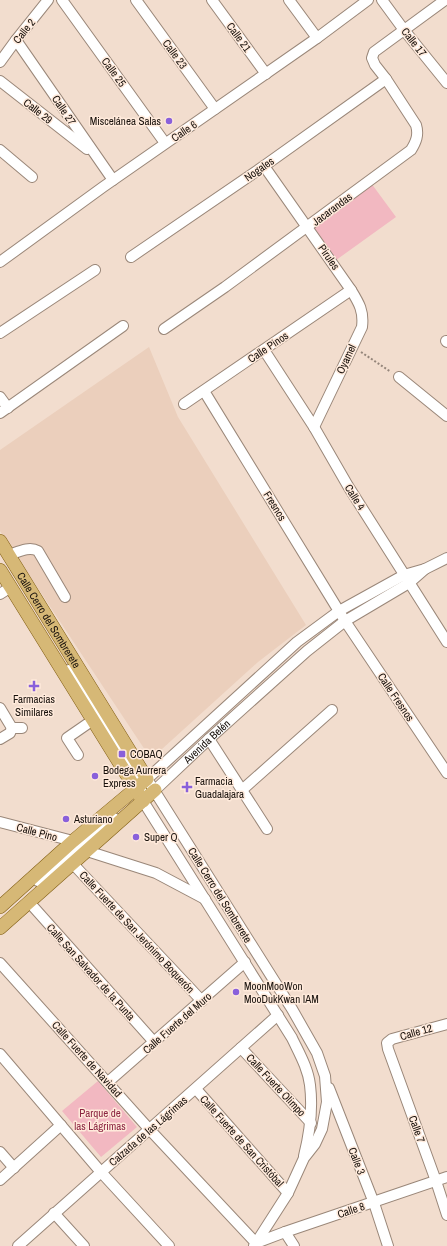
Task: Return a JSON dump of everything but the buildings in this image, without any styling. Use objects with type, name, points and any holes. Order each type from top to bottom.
[{"type":"main road","name":"Calle Cerro del Sombrerete","points":[[0,541],[3,556],[143,789]]},
{"type":"main road","name":"Calle Cerro del Sombrerete","points":[[0,570],[5,590],[93,720],[143,789]]},
{"type":"main road","name":"Avenida Belén","points":[[0,907],[73,841],[143,789]]},
{"type":"main road","name":"Avenida Belén","points":[[0,928],[87,851],[143,789]]},
{"type":"street","name":"Calle 2","points":[[0,62],[48,0]]},
{"type":"street","name":"Calle 25","points":[[62,0],[166,143]]},
{"type":"street","name":"Calle 23","points":[[136,0],[215,109]]},
{"type":"street","name":"Calle 21","points":[[212,0],[266,74]]},
{"type":"street","points":[[289,0],[317,38]]},
{"type":"street","name":"Calle 6","points":[[0,262],[113,180],[317,38],[368,0]]},
{"type":"street","name":"Calle 17","points":[[382,0],[447,83]]},
{"type":"street","points":[[404,30],[445,0]]},
{"type":"street","name":"Jacarandas","points":[[164,329],[308,227],[411,150],[416,142],[418,132],[416,125],[375,65],[372,58],[374,52],[404,30]]},
{"type":"street","name":"Calle 27","points":[[16,40],[113,180]]},
{"type":"street","name":"Nogales","points":[[131,257],[264,166],[386,79]]},
{"type":"street","name":"Calle 29","points":[[0,81],[95,156]]},
{"type":"street","points":[[0,150],[32,177]]},
{"type":"street","name":"Pirules","points":[[264,166],[351,290]]},
{"type":"street","points":[[0,333],[95,270]]},
{"type":"street","name":"Oyamel","points":[[314,427],[362,327],[362,309],[351,290]]},
{"type":"street","name":"Calle Pinos","points":[[184,404],[351,290]]},
{"type":"street","points":[[0,398],[4,411],[123,326]]},
{"type":"street","name":"Calle 4","points":[[264,350],[314,427],[348,486],[447,642]]},
{"type":"street","points":[[399,377],[447,416]]},
{"type":"street","name":"Fresnos","points":[[204,391],[345,621]]},
{"type":"street","points":[[3,556],[28,549],[38,551],[65,597]]},
{"type":"street","name":"Avenida Belén","points":[[143,789],[297,642],[339,611],[447,558]]},
{"type":"street","name":"Avenida Belén","points":[[143,789],[209,739],[307,651],[345,621],[406,579]]},
{"type":"street","name":"Calle Fresnos","points":[[345,621],[447,773]]},
{"type":"street","points":[[0,708],[17,728],[0,739]]},
{"type":"street","points":[[242,790],[332,710]]},
{"type":"street","points":[[78,755],[67,738],[93,720]]},
{"type":"street","points":[[209,739],[267,829]]},
{"type":"street","points":[[0,915],[143,789]]},
{"type":"street","points":[[0,921],[92,840],[143,789]]},
{"type":"street","name":"Calle Cerro del Sombrerete","points":[[143,789],[206,899],[292,1038],[303,1062],[310,1084],[311,1123],[304,1158],[288,1193],[255,1245]]},
{"type":"street","name":"Calle Cerro del Sombrerete","points":[[143,789],[292,1009],[317,1052],[325,1076],[327,1102],[322,1129],[315,1144],[304,1158]]},
{"type":"street","name":"Calle Pino","points":[[0,822],[73,841]]},
{"type":"street","points":[[87,851],[156,873],[206,899]]},
{"type":"street","name":"Calle Fuerte de San Jerónimo Boquerón","points":[[73,864],[202,1001]]},
{"type":"street","name":"Calle San Salvador de la Punta","points":[[29,902],[154,1042]]},
{"type":"street","name":"Calle Fuerte del Muro","points":[[108,1082],[245,962]]},
{"type":"street","name":"Calle Fuerte de Navidad","points":[[0,963],[255,1245]]},
{"type":"street","name":"Calzada de las Lágrimas","points":[[18,1246],[100,1171],[150,1130],[278,1015]]},
{"type":"street","name":"Calle 12","points":[[387,1043],[392,1039],[447,1024]]},
{"type":"street","name":"Calle 7","points":[[387,1043],[447,1215]]},
{"type":"street","name":"Calle Fuerte Olimpo","points":[[241,1048],[311,1123]]},
{"type":"street","points":[[0,1054],[100,1171],[169,1246]]},
{"type":"street","name":"Calle 3","points":[[325,1076],[374,1202],[388,1246]]},
{"type":"street","name":"Calle Fuerte de San Cristóbal","points":[[196,1089],[288,1193]]},
{"type":"street","points":[[0,1180],[61,1125]]},
{"type":"street","points":[[0,1152],[14,1168]]},
{"type":"street","name":"Calle 8","points":[[255,1245],[285,1232],[447,1177]]},
{"type":"street","points":[[54,1213],[84,1246]]},
{"type":"street","points":[[285,1232],[294,1246]]},
{"type":"path","points":[[352,346],[399,377]]},
{"type":"shaded area","points":[[149,347],[178,417],[306,625],[258,662],[151,759],[0,531],[0,450]]},
{"type":"green space","points":[[371,183],[396,217],[332,263],[307,228]]},
{"type":"green space","name":"Parque de las Lágrimas","points":[[98,1081],[137,1127],[101,1157],[62,1111]]},
{"type":"place","name":"Miscelánea Salas","points":[[169,121]]},
{"type":"place","name":"Farmacias Similares","points":[[34,686]]},
{"type":"place","name":"COBAQ","points":[[122,754]]},
{"type":"place","name":"Bodega Aurrera Express","points":[[95,776]]},
{"type":"place","name":"Farmacia Guadalajara","points":[[187,787]]},
{"type":"place","name":"Asturiano","points":[[66,819]]},
{"type":"place","name":"Super Q","points":[[136,837]]},
{"type":"place","name":"MoonMooWon MooDukKwan IAM","points":[[236,992]]}]
